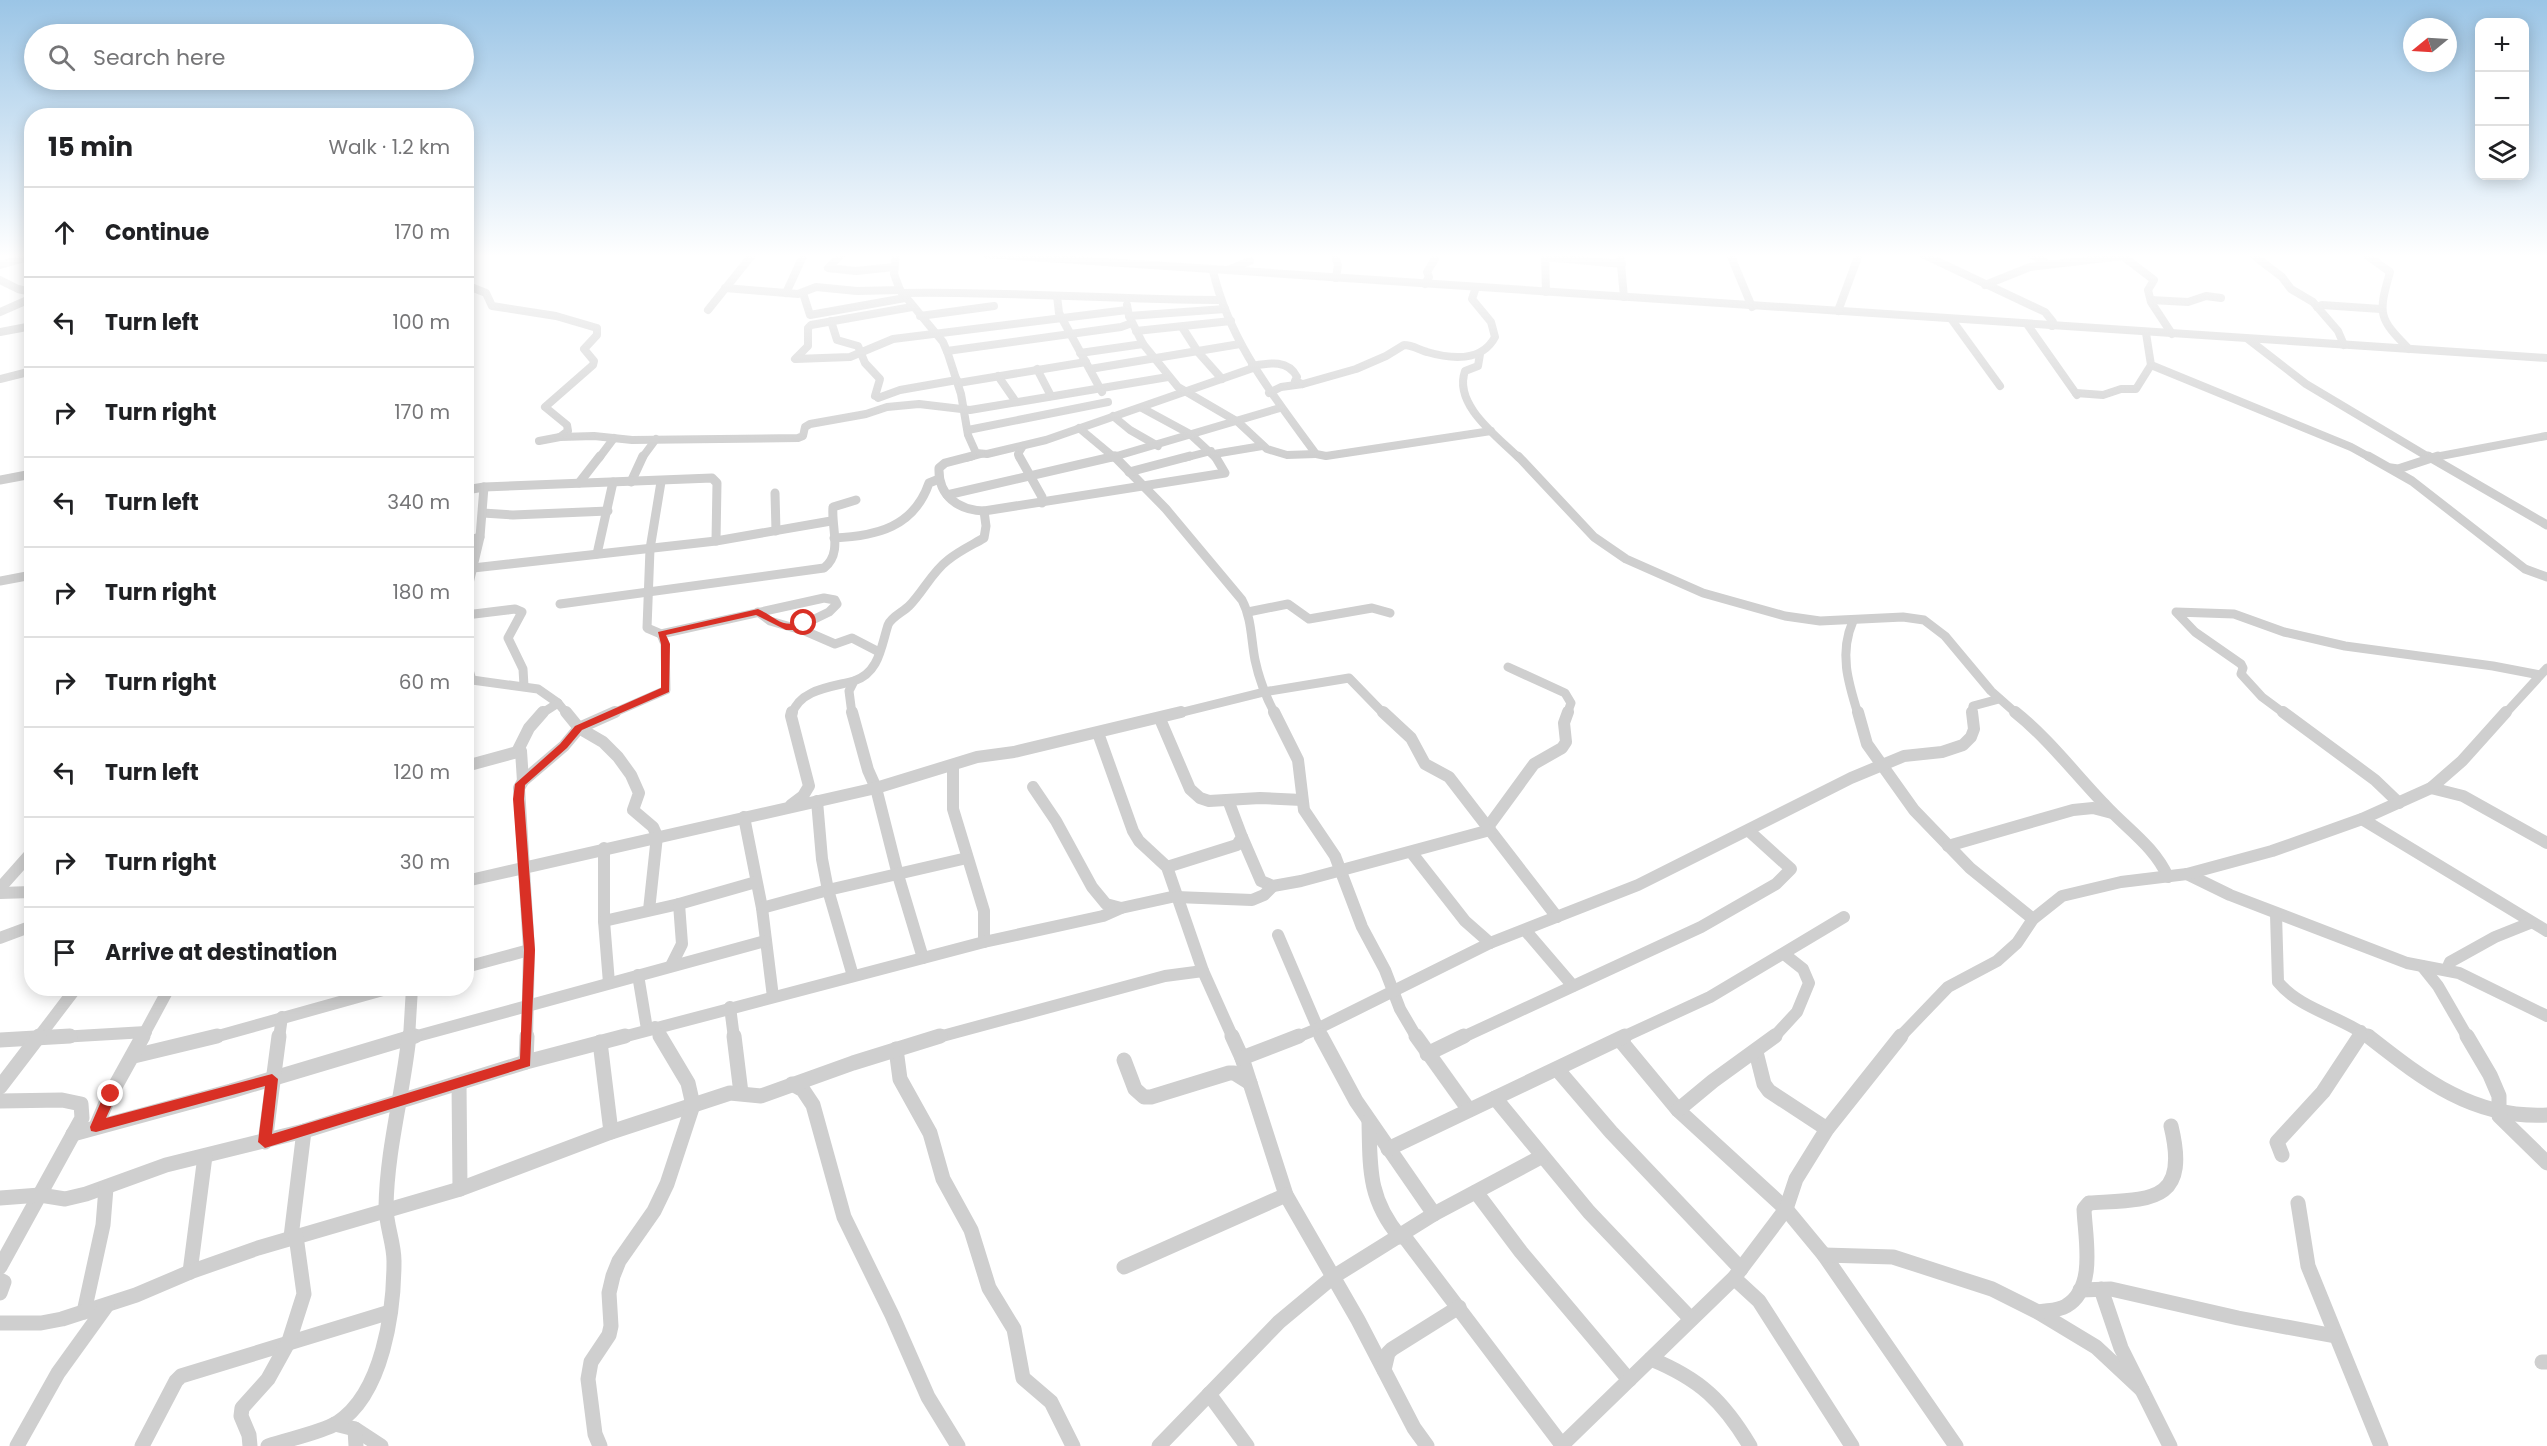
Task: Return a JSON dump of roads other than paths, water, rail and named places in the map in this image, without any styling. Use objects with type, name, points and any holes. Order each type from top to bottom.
[{"type":"street","points":[[560,437],[568,430],[567,424],[544,406],[593,365],[594,361],[584,349],[597,334],[597,328],[575,321]]},
{"type":"street","points":[[829,321],[809,326],[808,346],[795,359],[850,357],[893,339],[1027,321]]},
{"type":"street","points":[[831,321],[837,340],[855,344],[865,363],[880,379],[877,397],[900,390],[1037,369],[1153,359],[1240,344]]},
{"type":"street","points":[[924,321],[947,351],[957,382],[973,451],[981,454]]},
{"type":"street","points":[[1065,321],[1115,416],[1130,430],[1158,446]]},
{"type":"street","points":[[947,351],[1126,326],[1127,321]]},
{"type":"street","points":[[1131,321],[1153,359],[1186,393],[1238,422],[1262,446],[1287,455],[1326,456],[1491,431]]},
{"type":"street","points":[[1136,332],[1227,321]]},
{"type":"street","points":[[1231,321],[1252,367],[1316,454]]},
{"type":"street","points":[[1269,393],[1275,387],[1302,384],[1351,370],[1387,356],[1401,345],[1412,345],[1423,351],[1454,356],[1480,354],[1491,345],[1495,337],[1491,321]]},
{"type":"street","points":[[1953,321],[2000,386]]},
{"type":"street","points":[[1980,321],[2547,358]]},
{"type":"street","points":[[2052,321],[2052,326]]},
{"type":"street","points":[[2164,321],[2172,334]]},
{"type":"street","points":[[2330,321],[2338,331],[2344,345]]},
{"type":"street","points":[[2384,321],[2386,327],[2409,349]]},
{"type":"street","points":[[2027,324],[2076,394],[2103,395],[2121,388],[2136,389],[2151,365],[2146,333]]},
{"type":"street","points":[[1182,327],[1198,352],[1222,379]]},
{"type":"street","points":[[0,333],[24,328]]},
{"type":"street","points":[[2248,339],[2315,390],[2348,407],[2356,416],[2547,525]]},
{"type":"street","points":[[1080,353],[1143,344]]},
{"type":"street","points":[[1480,354],[1478,366],[1463,373],[1462,384],[1471,406],[1491,431],[1594,536],[1625,557],[1680,582],[1756,609],[1810,620],[1853,621],[1911,617],[1925,620],[1954,648],[1999,699],[2029,724],[2112,813],[2159,858],[2168,877]]},
{"type":"street","points":[[1142,408],[1194,435],[1213,453],[1225,471],[1220,476],[984,511],[957,508],[939,479],[941,465],[1023,446],[1186,393],[1252,367],[1283,364],[1295,371],[1297,377],[1295,381],[1302,384]]},
{"type":"street","points":[[2151,365],[2331,437],[2389,468],[2432,496],[2525,569],[2547,577]]},
{"type":"street","points":[[1037,369],[1051,396]]},
{"type":"street","points":[[0,379],[24,373]]},
{"type":"street","points":[[998,376],[1016,402]]},
{"type":"street","points":[[539,441],[560,437],[632,440],[798,438],[803,436],[806,427],[810,424],[866,414],[887,407],[919,404],[964,409],[1168,376]]},
{"type":"street","points":[[968,430],[1108,402]]},
{"type":"street","points":[[947,495],[1158,446],[1280,408]]},
{"type":"street","points":[[1079,428],[1114,457],[1165,506],[1242,600],[1248,612],[1255,660],[1264,693],[1298,760],[1304,810],[1327,842],[1362,927],[1385,970],[1392,991],[1427,1054],[1469,1110]]},
{"type":"street","points":[[2389,468],[2398,469],[2429,458],[2546,436]]},
{"type":"street","points":[[579,483],[614,438]]},
{"type":"street","points":[[631,482],[644,454],[656,439]]},
{"type":"street","points":[[1023,446],[1018,453],[1042,497],[1042,503]]},
{"type":"street","points":[[1129,472],[1213,453],[1262,446]]},
{"type":"street","points":[[0,480],[24,476]]},
{"type":"street","points":[[474,489],[712,478],[717,480],[716,541]]},
{"type":"street","points":[[834,538],[860,536],[909,516],[916,510],[929,483],[939,479]]},
{"type":"street","points":[[597,554],[613,482]]},
{"type":"street","points":[[661,482],[650,549],[647,628],[661,634],[824,598],[835,600],[837,604],[829,612],[796,628]]},
{"type":"street","points":[[474,564],[480,537],[484,487]]},
{"type":"street","points":[[775,493],[776,531]]},
{"type":"street","points":[[560,604],[819,570],[834,561],[836,554],[831,521],[833,507],[856,501]]},
{"type":"street","points":[[483,513],[513,515],[608,511]]},
{"type":"street","points":[[788,807],[803,796],[809,786],[791,716],[792,708],[804,696],[854,681],[869,674],[886,637],[889,622],[910,605],[919,591],[947,560],[984,538],[986,526],[984,511]]},
{"type":"street","points":[[2531,516],[2547,513]]},
{"type":"street","points":[[474,568],[716,541],[831,521]]},
{"type":"street","points":[[474,539],[480,537]]},
{"type":"street","points":[[0,581],[24,577]]},
{"type":"street","points":[[1248,612],[1288,604],[1309,618],[1372,608],[1390,613]]},
{"type":"street","points":[[474,614],[520,609],[522,612],[520,622],[510,630],[508,638],[523,669],[524,686]]},
{"type":"street","points":[[758,612],[771,621],[796,628],[835,644],[856,639],[879,652]]},
{"type":"street","points":[[2399,803],[2376,780],[2262,697],[2242,676],[2241,664],[2187,624],[2175,614],[2176,612],[2234,614],[2284,632],[2345,646],[2544,672]]},
{"type":"street","points":[[1853,621],[1845,640],[1844,667],[1863,738],[1883,766],[1891,782],[1948,846],[1992,888],[2032,919]]},
{"type":"street","points":[[526,1062],[529,950],[519,788],[523,781],[564,746],[579,728],[666,690],[665,644],[661,634]]},
{"type":"street","points":[[1228,800],[1261,881],[1273,886],[1412,852],[1489,829],[1534,764],[1562,748],[1567,737],[1564,723],[1571,703],[1565,693],[1508,667]]},
{"type":"street","points":[[1369,1120],[1372,1191],[1382,1215],[1458,1307],[1562,1445],[1737,1273],[1786,1209],[1796,1179],[1827,1129],[1895,1042],[1948,987],[1997,961],[2017,943],[2032,919],[2062,896],[2121,882],[2187,874],[2272,851],[2362,819],[2431,788],[2462,761],[2544,672]]},
{"type":"street","points":[[474,879],[603,848],[876,788],[988,754],[1014,752],[1264,693],[1352,679],[1372,703],[1411,738],[1425,765],[1449,777],[1557,917]]},
{"type":"street","points":[[474,680],[538,689],[558,703],[579,728],[603,742],[624,766],[639,793],[633,810],[653,827],[657,836],[649,910]]},
{"type":"street","points":[[854,681],[849,691],[852,716],[868,770],[876,788],[898,875],[923,958]]},
{"type":"street","points":[[1242,1058],[1317,1029],[1490,943],[1638,885],[1708,848],[1749,831],[1823,791],[1904,756],[1942,752],[1963,745],[1972,734],[1971,710],[1973,706],[1999,699]]},
{"type":"street","points":[[518,750],[536,716],[558,703]]},
{"type":"street","points":[[1160,719],[1194,795],[1209,801],[1302,800]]},
{"type":"street","points":[[1098,733],[1132,831],[1139,841],[1167,867],[1203,971],[1242,1058],[1286,1195],[1370,1343],[1414,1428],[1427,1446]]},
{"type":"street","points":[[518,750],[522,752],[521,776],[523,781]]},
{"type":"street","points":[[474,764],[518,750]]},
{"type":"street","points":[[953,765],[952,800],[984,911],[984,942]]},
{"type":"street","points":[[1033,787],[1056,821],[1092,887],[1106,904],[1121,908]]},
{"type":"street","points":[[2431,788],[2463,796],[2547,843]]},
{"type":"street","points":[[817,801],[822,859],[828,890],[853,975]]},
{"type":"street","points":[[1948,846],[2073,810],[2093,808],[2112,813]]},
{"type":"street","points":[[744,817],[762,908],[773,997]]},
{"type":"street","points":[[2362,819],[2530,923],[2547,931]]},
{"type":"street","points":[[1427,1054],[1714,920],[1768,889],[1789,873],[1791,868],[1749,831]]},
{"type":"street","points":[[1167,867],[1232,848],[1242,837]]},
{"type":"street","points":[[603,848],[604,921],[609,983]]},
{"type":"street","points":[[1412,852],[1464,921],[1490,943]]},
{"type":"street","points":[[762,908],[828,890],[967,858]]},
{"type":"street","points":[[0,891],[24,862]]},
{"type":"street","points":[[2187,874],[2276,914],[2391,957],[2422,966],[2446,969],[2547,1016]]},
{"type":"street","points":[[604,921],[679,904],[756,882]]},
{"type":"street","points":[[0,1198],[40,1195],[65,1198],[106,1188],[166,1165],[304,1131],[526,1062],[853,975],[1072,921],[1103,916],[1121,908],[1176,897],[1252,900],[1264,896],[1273,886]]},
{"type":"street","points":[[0,891],[24,892]]},
{"type":"street","points":[[670,966],[684,945],[679,904]]},
{"type":"street","points":[[2276,914],[2278,983],[2299,999],[2361,1031],[2450,1095],[2499,1112],[2547,1115]]},
{"type":"street","points":[[1388,1149],[1710,997],[1745,974],[1784,954],[1844,917]]},
{"type":"street","points":[[2446,969],[2450,962],[2495,937],[2530,923]]},
{"type":"street","points":[[0,938],[24,929]]},
{"type":"street","points":[[1525,930],[1573,986]]},
{"type":"street","points":[[1278,935],[1317,1029],[1334,1063],[1388,1149],[1434,1214]]},
{"type":"street","points":[[73,1134],[272,1079],[527,1004],[765,941]]},
{"type":"street","points":[[474,965],[529,950]]},
{"type":"street","points":[[1678,1110],[1725,1072],[1756,1052],[1791,1021],[1808,990],[1808,976],[1784,954]]},
{"type":"street","points":[[2422,966],[2438,986],[2490,1075],[2499,1096],[2499,1116],[2547,1163]]},
{"type":"street","points":[[0,1323],[41,1323],[84,1312],[294,1236],[460,1189],[611,1132],[730,1093],[761,1096],[960,1029],[1165,976],[1203,971]]},
{"type":"street","points":[[600,1446],[595,1434],[588,1378],[591,1362],[609,1335],[611,1326],[609,1293],[613,1276],[619,1261],[654,1211],[663,1193],[686,1132],[693,1105],[688,1083],[651,1028],[638,975]]},
{"type":"street","points":[[0,1087],[70,996]]},
{"type":"street","points":[[96,1127],[107,1101],[134,1056],[165,996]]},
{"type":"street","points":[[134,1056],[174,1048],[360,996]]},
{"type":"street","points":[[268,1446],[335,1424],[356,1407],[370,1382],[384,1345],[390,1312],[394,1260],[386,1210],[390,1146],[409,1039],[412,996]]},
{"type":"street","points":[[730,1007],[741,1093]]},
{"type":"street","points":[[265,1142],[282,1017]]},
{"type":"street","points":[[2282,1155],[2277,1142],[2323,1092],[2360,1040],[2361,1031]]},
{"type":"street","points":[[0,1040],[146,1032]]},
{"type":"street","points":[[1620,1040],[1678,1110],[1786,1209],[1824,1256],[1956,1446]]},
{"type":"street","points":[[600,1042],[611,1132]]},
{"type":"street","points":[[896,1049],[900,1079],[930,1132],[943,1179],[971,1230],[989,1288],[1014,1329],[1023,1378],[1051,1402],[1073,1446]]},
{"type":"street","points":[[1756,1052],[1764,1084],[1769,1091],[1827,1129]]},
{"type":"street","points":[[1124,1060],[1135,1089],[1144,1096],[1152,1097],[1229,1073],[1234,1073],[1250,1083]]},
{"type":"street","points":[[1557,1069],[1759,1301],[1852,1446]]},
{"type":"street","points":[[808,1095],[815,1076]]},
{"type":"street","points":[[459,1083],[460,1189]]},
{"type":"street","points":[[792,1084],[808,1095],[813,1105],[844,1217],[892,1315],[928,1397],[956,1445]]},
{"type":"street","points":[[1495,1098],[1541,1157],[1644,1275],[1691,1319]]},
{"type":"street","points":[[0,1101],[62,1100],[81,1104],[82,1118],[0,1267]]},
{"type":"street","points":[[2038,1312],[2067,1305],[2076,1298],[2080,1290],[2085,1262],[2084,1209],[2088,1203],[2098,1200],[2156,1197],[2175,1177],[2178,1161],[2171,1126]]},
{"type":"street","points":[[250,1446],[249,1435],[241,1416],[242,1408],[268,1379],[289,1341],[304,1294],[294,1236],[304,1131]]},
{"type":"street","points":[[190,1272],[205,1155]]},
{"type":"street","points":[[1160,1446],[1279,1322],[1333,1276],[1434,1214],[1541,1157]]},
{"type":"street","points":[[84,1312],[103,1225],[106,1188]]},
{"type":"street","points":[[1476,1192],[1521,1252],[1629,1380]]},
{"type":"street","points":[[1124,1267],[1286,1195]]},
{"type":"street","points":[[2298,1203],[2308,1266],[2381,1446]]},
{"type":"street","points":[[1824,1256],[1893,1257],[1992,1289],[2038,1312],[2096,1347],[2142,1390]]},
{"type":"street","points":[[0,1280],[4,1282],[0,1293]]},
{"type":"street","points":[[2080,1290],[2101,1289],[2129,1293],[2238,1318],[2335,1336]]},
{"type":"street","points":[[2101,1289],[2112,1324],[2170,1446]]},
{"type":"street","points":[[17,1446],[44,1397],[108,1303]]},
{"type":"street","points":[[1384,1370],[1392,1350],[1458,1307]]},
{"type":"street","points":[[142,1446],[176,1381],[181,1377],[289,1341],[390,1312]]},
{"type":"street","points":[[1370,1343],[1392,1350]]},
{"type":"street","points":[[1651,1359],[1681,1370],[1709,1389],[1731,1415],[1750,1446]]},
{"type":"street","points":[[1209,1394],[1247,1446]]},
{"type":"street","points":[[335,1424],[356,1438],[381,1446]]}]
